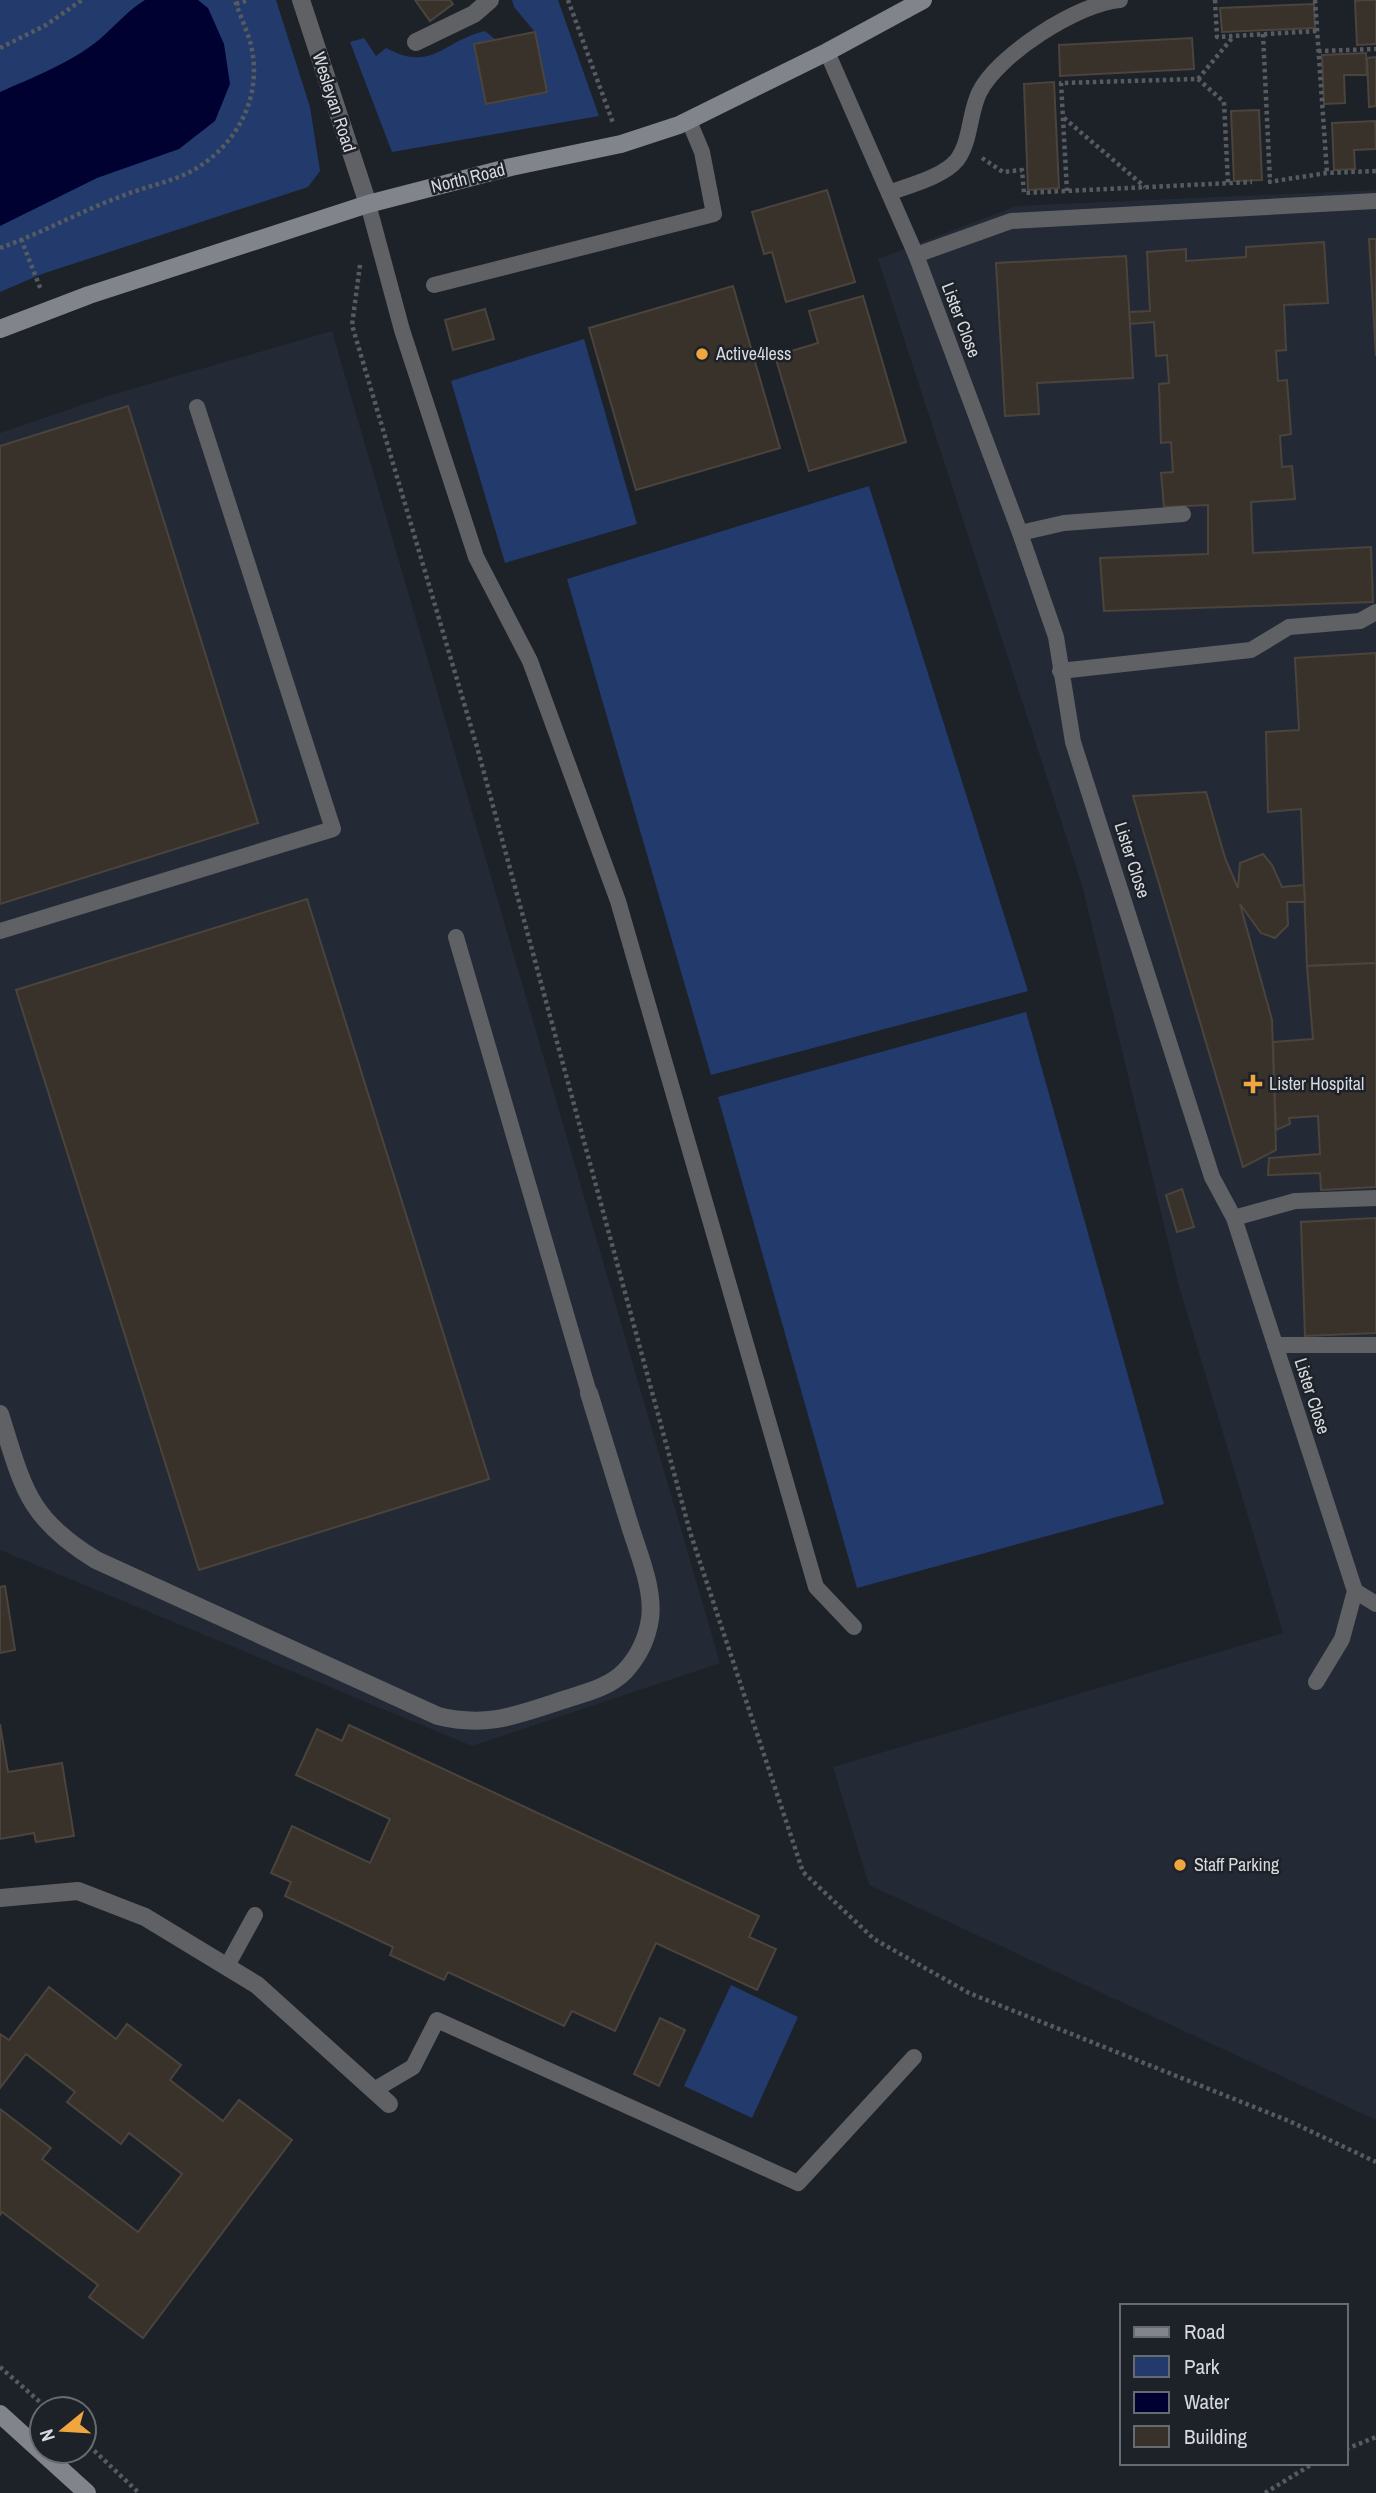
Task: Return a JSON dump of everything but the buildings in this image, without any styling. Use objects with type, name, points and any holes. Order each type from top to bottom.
[{"type":"main road","name":"North Road","points":[[0,328],[368,204],[511,167],[621,144],[689,121],[923,0]]},
{"type":"main road","points":[[0,2414],[87,2493]]},
{"type":"street","name":"Wesleyan Road","points":[[301,0],[368,204]]},
{"type":"street","points":[[416,42],[474,14],[490,0]]},
{"type":"street","points":[[2,1424],[25,1495],[44,1522],[78,1549],[438,1716],[464,1722],[484,1722],[505,1719],[605,1686],[623,1674],[637,1657],[646,1636],[650,1617],[647,1581],[589,1393]]},
{"type":"street","points":[[0,1898],[78,1891],[145,1917],[257,1985],[389,2104]]},
{"type":"lane","points":[[889,193],[936,174],[956,160],[980,90],[1003,65],[1071,16],[1108,1],[1120,0]]},
{"type":"lane","name":"Lister Close","points":[[827,52],[916,255],[1056,637],[1073,742],[1212,1177],[1234,1217],[1355,1591]]},
{"type":"lane","points":[[434,285],[714,214],[702,152],[689,121]]},
{"type":"lane","points":[[916,255],[1011,221],[1270,204],[1376,201]]},
{"type":"lane","points":[[368,204],[402,330],[476,557],[530,661],[618,901],[816,1587],[854,1627]]},
{"type":"lane","points":[[0,931],[333,829],[198,407]]},
{"type":"lane","points":[[1020,533],[1064,523],[1183,514]]},
{"type":"lane","points":[[1060,671],[1251,650],[1289,627],[1360,621],[1376,612]]},
{"type":"lane","points":[[456,937],[589,1393]]},
{"type":"lane","points":[[1234,1217],[1295,1201],[1376,1198]]},
{"type":"lane","points":[[1275,1345],[1376,1345]]},
{"type":"lane","points":[[1316,1682],[1342,1639],[1355,1591],[1376,1604]]},
{"type":"lane","points":[[227,1966],[255,1915]]},
{"type":"lane","points":[[374,2090],[413,2067],[437,2020],[798,2183],[914,2057]]},
{"type":"path","points":[[0,48],[46,25],[82,0]]},
{"type":"path","points":[[0,248],[124,195],[186,174],[206,162],[233,136],[250,103],[253,79],[252,51],[235,2],[249,0]]},
{"type":"path","points":[[568,0],[621,144]]},
{"type":"path","points":[[1214,0],[1217,37],[1317,31]]},
{"type":"path","points":[[1315,0],[1327,173]]},
{"type":"path","points":[[1264,34],[1270,204]]},
{"type":"path","points":[[1198,79],[1233,36]]},
{"type":"path","points":[[1318,51],[1376,49]]},
{"type":"path","points":[[1067,191],[1061,83],[1198,79],[1224,103],[1228,183]]},
{"type":"path","points":[[1063,117],[1146,187]]},
{"type":"path","points":[[963,146],[1003,172],[1022,170],[1024,193],[1270,181],[1327,173],[1376,171]]},
{"type":"path","points":[[21,239],[48,310]]},
{"type":"path","points":[[361,258],[352,325],[477,747],[690,1532],[803,1872],[874,1938],[969,1993],[1289,2121],[1376,2162]]},
{"type":"path","points":[[0,2367],[32,2395]]},
{"type":"path","points":[[1348,2448],[1376,2437]]},
{"type":"path","points":[[98,2454],[139,2493]]},
{"type":"path","points":[[1265,2493],[1311,2465]]},
{"type":"shaded area","name":"Lister Hospital","points":[[1376,190],[1376,2120],[869,1885],[833,1767],[1283,1633],[1178,1283],[1082,885],[878,259],[1016,206]]},
{"type":"shaded area","points":[[332,331],[720,1663],[472,1746],[0,1550],[0,433],[114,394]]},
{"type":"green space","points":[[0,0],[276,0],[310,107],[320,171],[308,187],[42,274],[0,292]]},
{"type":"green space","points":[[512,0],[558,0],[599,116],[392,152],[350,42],[364,38],[376,56],[386,48],[415,57],[437,53],[485,31],[496,40],[486,104],[547,92],[535,32],[514,7]]},
{"type":"green space","points":[[584,339],[637,524],[505,563],[451,381]]},
{"type":"green space","points":[[869,486],[1028,991],[711,1075],[567,579]]},
{"type":"green space","points":[[1026,1012],[1164,1504],[857,1588],[718,1097]]},
{"type":"green space","points":[[731,1985],[798,2017],[752,2118],[684,2086]]},
{"type":"water","points":[[145,0],[198,0],[208,8],[224,44],[230,84],[215,121],[179,149],[97,178],[0,226],[0,92],[77,55]]},
{"type":"place","name":"Active4less","points":[[702,354]]},
{"type":"place","name":"Lister Hospital","points":[[1253,1084]]},
{"type":"place","name":"Staff Parking","points":[[1180,1865]]}]
